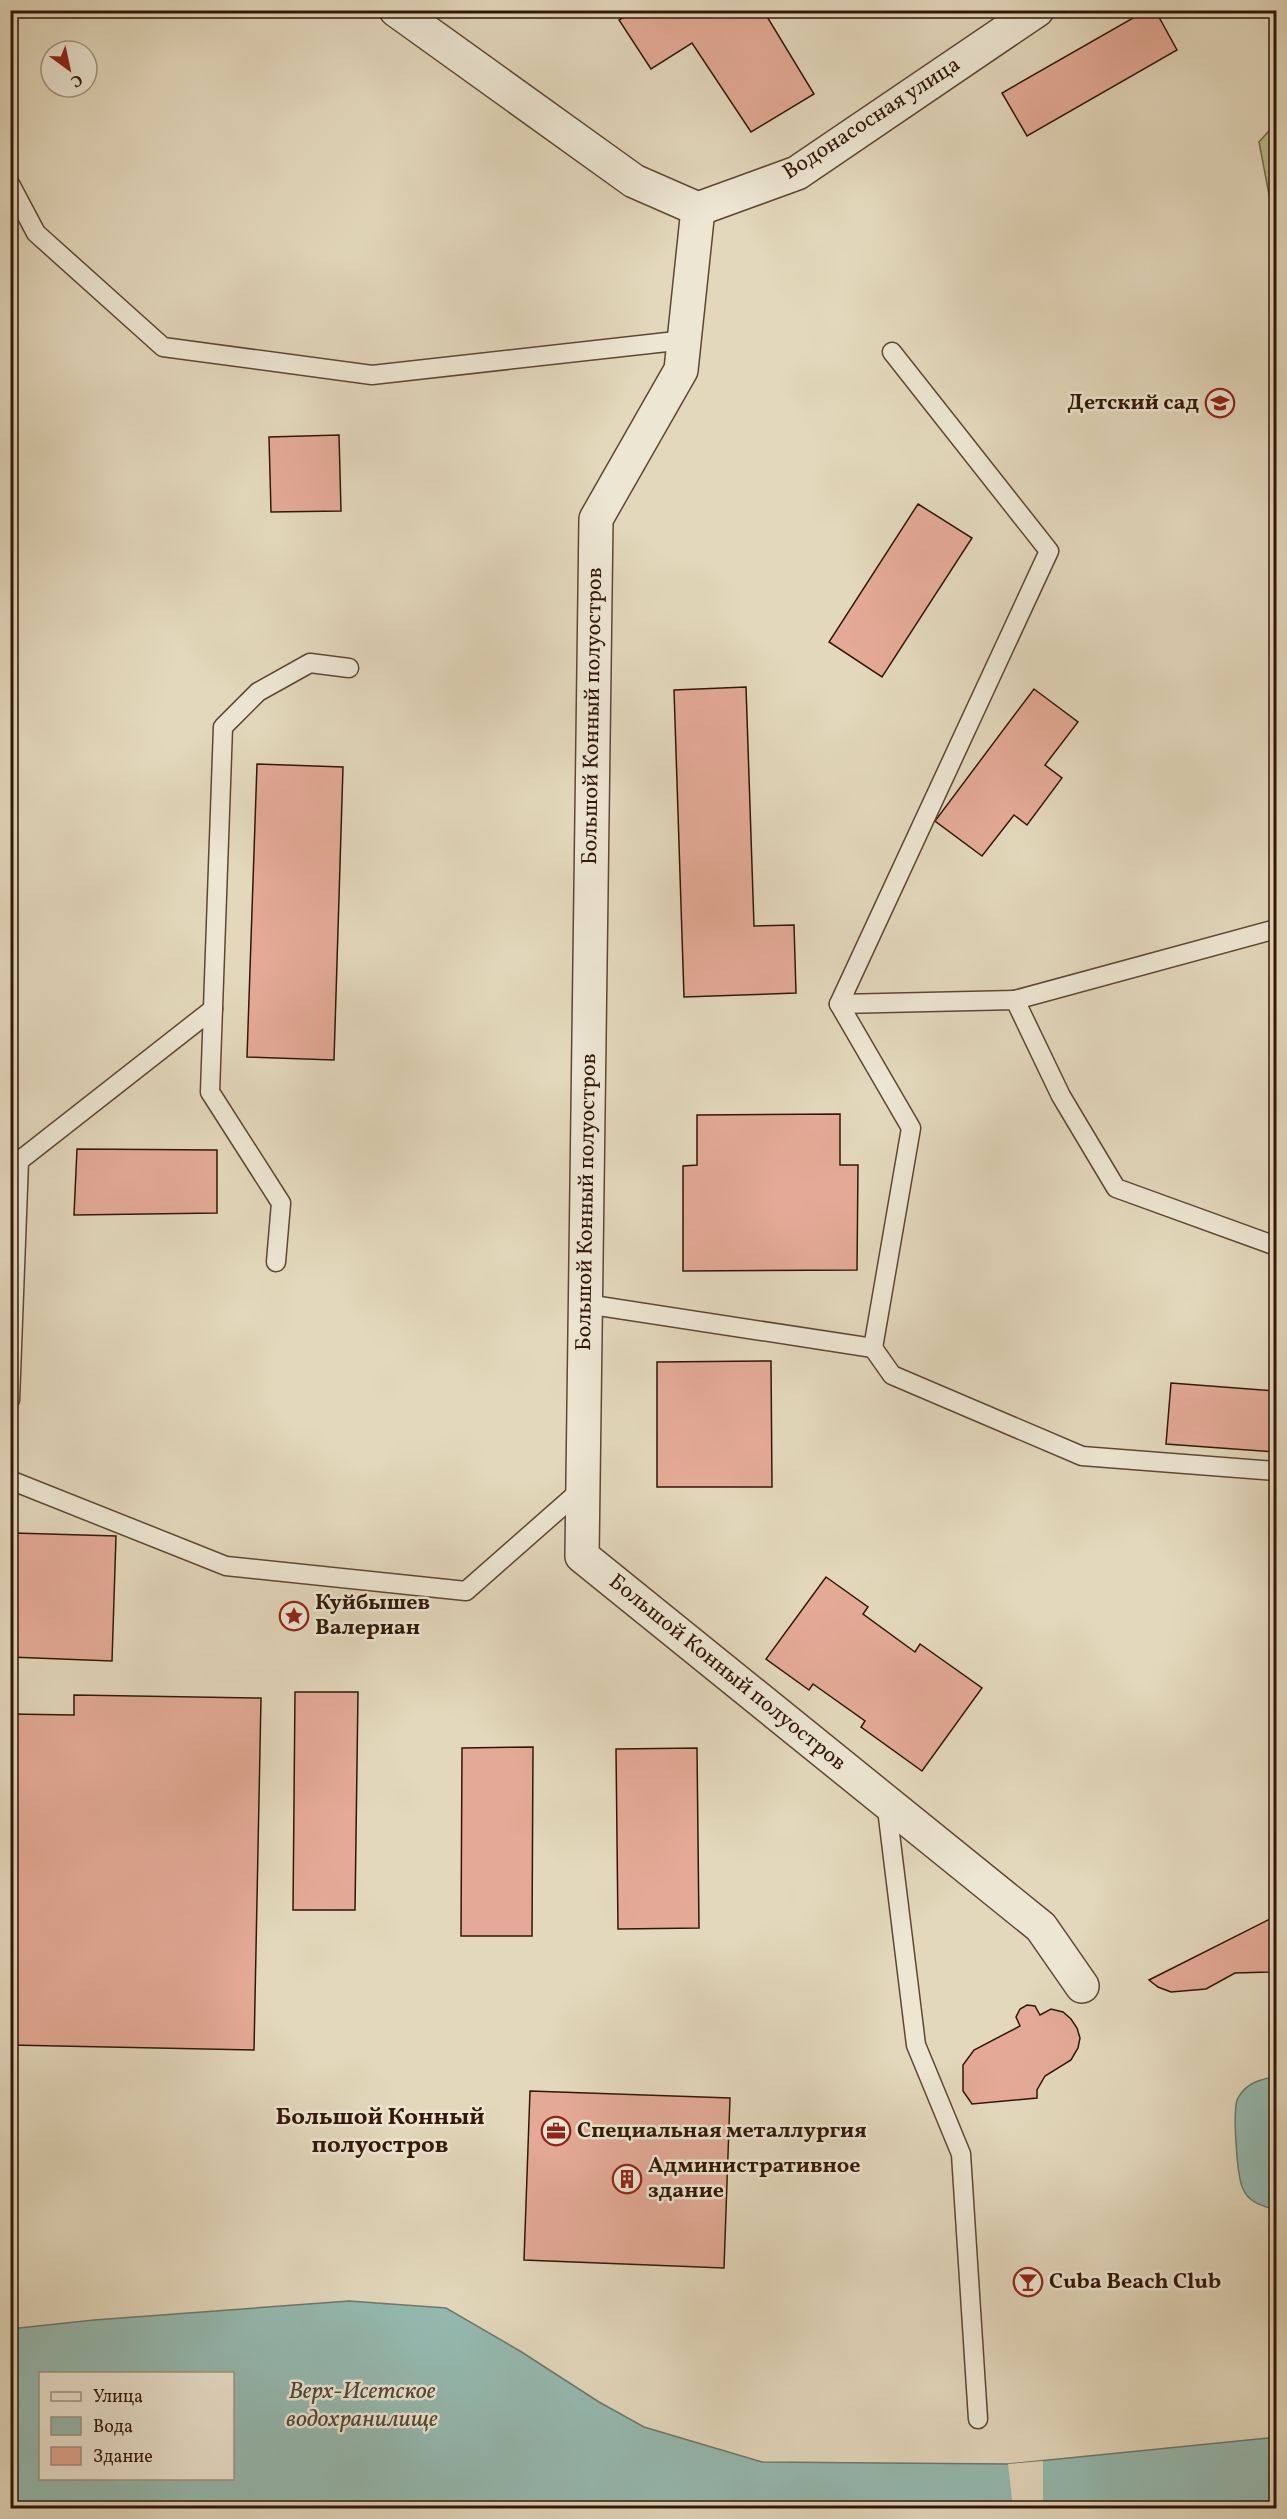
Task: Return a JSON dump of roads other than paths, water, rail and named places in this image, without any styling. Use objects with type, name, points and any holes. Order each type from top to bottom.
[{"type":"street","points":[[396,10],[634,182],[698,209]]},
{"type":"street","name":"Водонасосная улица","points":[[698,209],[796,173],[1037,10]]},
{"type":"street","name":"Большой Конный полуостров","points":[[698,209],[681,370],[596,519],[582,1556],[1041,1927],[1082,1986]]},
{"type":"lane","points":[[10,184],[36,233],[163,347],[372,375],[685,340]]},
{"type":"lane","points":[[839,1004],[1049,551],[892,352]]},
{"type":"lane","points":[[276,1262],[281,1203],[210,1092],[223,727],[258,692],[310,663],[349,668]]},
{"type":"lane","points":[[839,1004],[1015,1000],[1276,929]]},
{"type":"lane","points":[[1015,1000],[1061,1096],[1116,1188],[1276,1246]]},
{"type":"lane","points":[[839,1004],[911,1128],[873,1348],[892,1375],[1082,1456],[1276,1471]]},
{"type":"lane","points":[[10,1400],[19,1161],[213,1009]]},
{"type":"lane","points":[[585,1304],[873,1348]]},
{"type":"lane","points":[[10,1480],[226,1566],[466,1591],[583,1488]]},
{"type":"lane","points":[[886,1801],[916,2045],[961,2154],[978,2419]]},
{"type":"water","points":[[1276,2076],[1276,2210],[1253,2201],[1243,2189],[1239,2171],[1235,2115],[1238,2098],[1245,2088],[1254,2082]]},
{"type":"water","name":"Верх-Исетское водохранилище","points":[[349,2301],[446,2308],[644,2427],[762,2462],[1008,2464],[1268,2438],[1276,2441],[1276,2508],[11,2508],[10,2329],[94,2320]]},
{"type":"place","name":"Детский сад","points":[[1220,403]]},
{"type":"place","name":"Куйбышев Валериан","points":[[294,1616]]},
{"type":"place","name":"Специальная металлургия","points":[[556,2131]]},
{"type":"place","name":"Административное здание","points":[[627,2179]]},
{"type":"place","name":"Cuba Beach Club","points":[[1028,2282]]},
{"type":"district","name":"Большой Конный полуостров","points":[[380,2132]]}]
